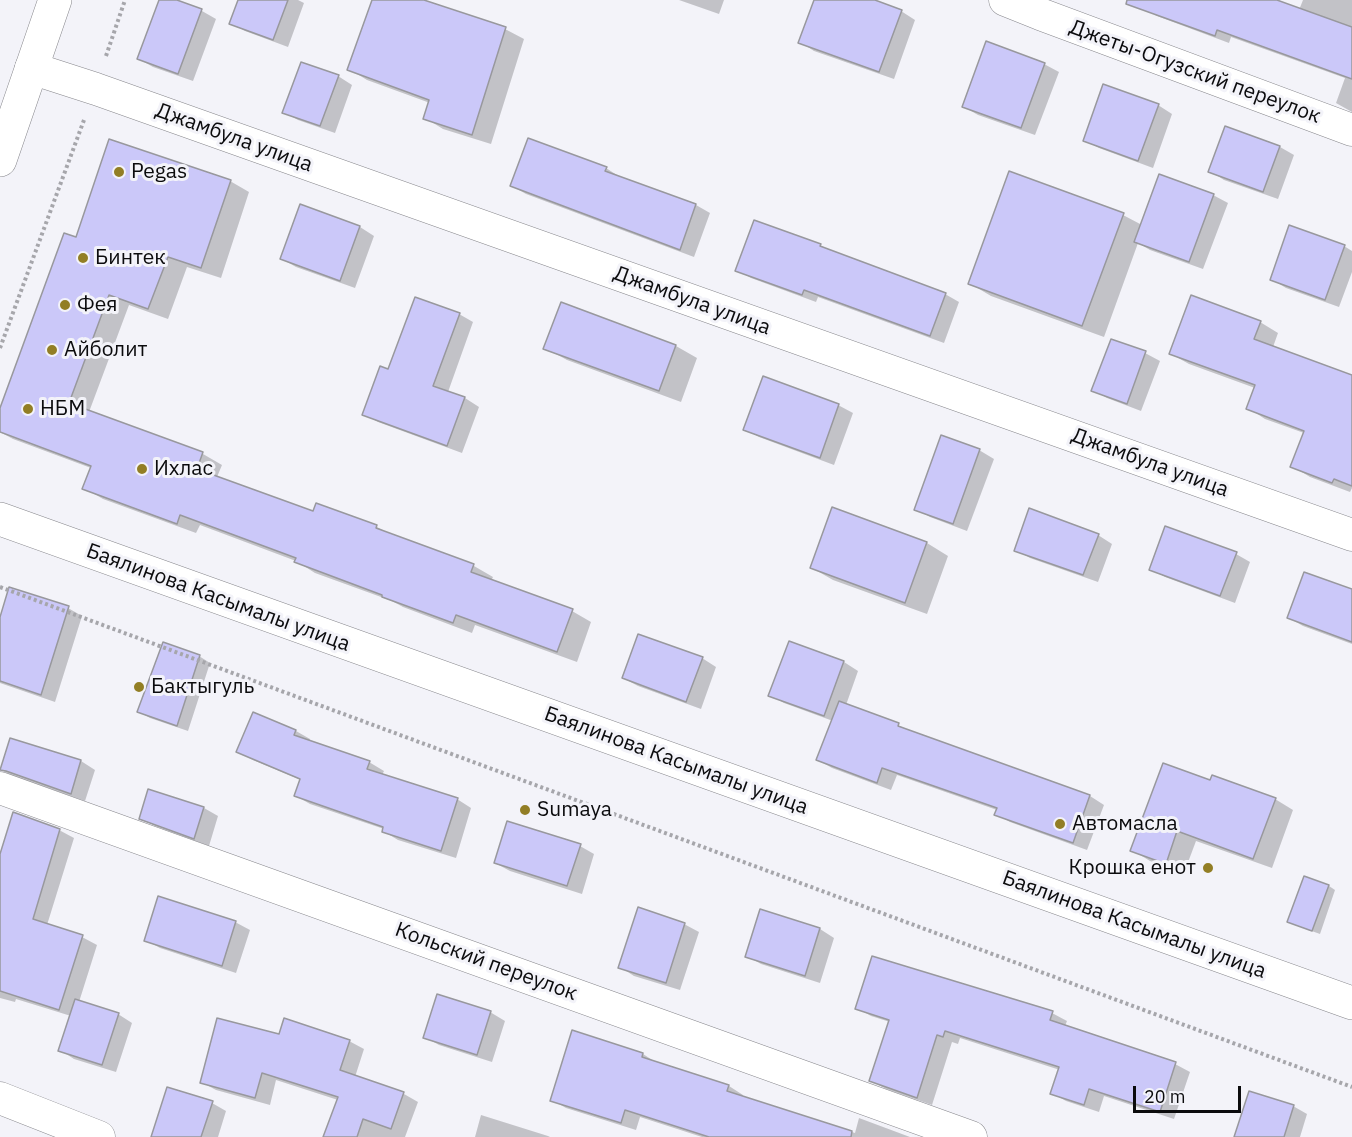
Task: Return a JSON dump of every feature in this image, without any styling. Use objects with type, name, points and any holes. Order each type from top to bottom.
[{"type":"main road","points":[[0,160],[55,0]]},
{"type":"main road","name":"Баялинова Касымалы улица","points":[[0,519],[1352,1003]]},
{"type":"street","name":"Джеты-Огузский переулок","points":[[1005,0],[1352,130]]},
{"type":"street","name":"Джамбула улица","points":[[31,68],[96,89],[1352,535]]},
{"type":"street","name":"Кольский переулок","points":[[0,788],[971,1137]]},
{"type":"street","points":[[0,1098],[99,1137]]},
{"type":"path","points":[[0,348],[96,89],[125,0]]},
{"type":"path","points":[[0,587],[1352,1088]]},
{"type":"building","points":[[159,0],[177,0],[202,9],[178,74],[137,59]]},
{"type":"building","points":[[238,0],[288,0],[273,40],[229,24]]},
{"type":"building","points":[[372,0],[424,0],[506,27],[472,135],[423,119],[429,100],[347,70]]},
{"type":"building","points":[[814,0],[875,0],[902,10],[879,72],[798,43]]},
{"type":"building","points":[[1127,0],[1277,0],[1352,27],[1352,79],[1217,30],[1215,36],[1126,4]]},
{"type":"building","points":[[986,41],[1045,63],[1021,128],[962,107]]},
{"type":"building","points":[[301,62],[339,75],[320,126],[282,113]]},
{"type":"building","points":[[1103,84],[1159,104],[1138,161],[1083,141]]},
{"type":"building","points":[[1225,126],[1280,146],[1263,192],[1208,172]]},
{"type":"building","points":[[528,138],[607,167],[605,171],[696,204],[680,250],[510,186]]},
{"type":"building","points":[[109,139],[231,180],[201,268],[168,257],[148,309],[109,295],[69,403],[203,452],[197,469],[313,511],[316,503],[377,525],[376,528],[474,564],[471,572],[573,609],[557,652],[456,615],[453,623],[294,562],[296,558],[180,515],[177,524],[82,489],[91,466],[0,432],[0,408],[64,233],[76,237]]},
{"type":"building","points":[[1009,171],[1124,213],[1082,326],[968,284]]},
{"type":"building","points":[[1159,174],[1214,194],[1189,262],[1134,242]]},
{"type":"building","points":[[300,204],[360,226],[340,281],[280,259]]},
{"type":"building","points":[[754,220],[946,293],[930,336],[804,290],[802,295],[735,271]]},
{"type":"building","points":[[1289,225],[1345,245],[1325,300],[1270,280]]},
{"type":"building","points":[[1191,295],[1261,321],[1254,339],[1352,375],[1352,486],[1334,479],[1332,483],[1290,467],[1304,431],[1246,409],[1255,385],[1169,354]]},
{"type":"building","points":[[415,297],[460,313],[433,386],[465,397],[447,446],[362,415],[380,366],[388,369]]},
{"type":"building","points":[[561,302],[676,345],[659,391],[543,349]]},
{"type":"building","points":[[1111,339],[1146,351],[1127,404],[1091,391]]},
{"type":"building","points":[[763,376],[839,404],[820,458],[743,430]]},
{"type":"building","points":[[941,435],[980,449],[953,524],[914,510]]},
{"type":"building","points":[[832,507],[927,542],[905,603],[810,568]]},
{"type":"building","points":[[1029,508],[1099,534],[1083,575],[1014,551]]},
{"type":"building","points":[[1165,526],[1237,552],[1220,596],[1149,570]]},
{"type":"building","points":[[1304,572],[1352,589],[1352,642],[1287,618]]},
{"type":"building","points":[[9,587],[69,606],[41,695],[0,681],[0,617]]},
{"type":"building","points":[[638,634],[703,657],[686,702],[622,678]]},
{"type":"building","points":[[789,641],[844,661],[824,716],[768,696]]},
{"type":"building","points":[[163,642],[200,655],[177,726],[137,712]]},
{"type":"building","points":[[839,701],[899,723],[898,726],[1090,795],[1073,843],[994,815],[997,808],[882,768],[877,783],[816,760]]},
{"type":"building","points":[[253,712],[296,730],[294,735],[370,761],[367,769],[458,798],[441,851],[382,832],[383,827],[294,796],[300,779],[236,752]]},
{"type":"building","points":[[10,738],[81,760],[71,794],[0,770]]},
{"type":"building","points":[[1163,763],[1210,780],[1212,775],[1276,798],[1253,859],[1177,831],[1166,864],[1130,851]]},
{"type":"building","points":[[148,789],[204,807],[194,839],[139,819]]},
{"type":"building","points":[[13,812],[60,829],[33,919],[83,935],[59,1010],[0,991],[0,854]]},
{"type":"building","points":[[507,821],[581,844],[567,886],[494,863]]},
{"type":"building","points":[[1304,876],[1329,885],[1312,931],[1287,922]]},
{"type":"building","points":[[158,896],[236,921],[222,966],[144,941]]},
{"type":"building","points":[[638,907],[685,923],[666,983],[618,968]]},
{"type":"building","points":[[760,909],[820,928],[805,976],[745,957]]},
{"type":"building","points":[[872,956],[1053,1011],[1050,1020],[1176,1062],[1160,1112],[1089,1089],[1084,1105],[1050,1094],[1059,1067],[945,1031],[943,1037],[937,1035],[917,1098],[869,1081],[889,1020],[855,1009]]},
{"type":"building","points":[[437,994],[491,1011],[477,1055],[423,1038]]},
{"type":"building","points":[[75,999],[119,1013],[102,1065],[58,1051]]},
{"type":"building","points":[[217,1018],[279,1034],[284,1018],[350,1040],[340,1070],[404,1092],[391,1129],[363,1119],[357,1137],[323,1137],[338,1097],[262,1073],[255,1098],[200,1083]]},
{"type":"building","points":[[572,1030],[643,1053],[642,1057],[729,1085],[727,1091],[852,1131],[851,1137],[709,1137],[625,1110],[621,1123],[550,1101]]},
{"type":"building","points":[[167,1087],[213,1101],[201,1137],[151,1137]]},
{"type":"building","points":[[1249,1091],[1294,1105],[1284,1137],[1234,1137]]},
{"type":"place","name":"Pegas","points":[[119,172]]},
{"type":"place","name":"Бинтек","points":[[83,258]]},
{"type":"place","name":"Фея","points":[[65,305]]},
{"type":"place","name":"Айболит","points":[[52,350]]},
{"type":"place","name":"НБМ","points":[[28,409]]},
{"type":"place","name":"Ихлас","points":[[142,469]]},
{"type":"place","name":"Бактыгуль","points":[[139,687]]},
{"type":"place","name":"Sumaya","points":[[525,810]]},
{"type":"place","name":"Автомасла","points":[[1060,824]]},
{"type":"place","name":"Крошка енот","points":[[1208,868]]}]
